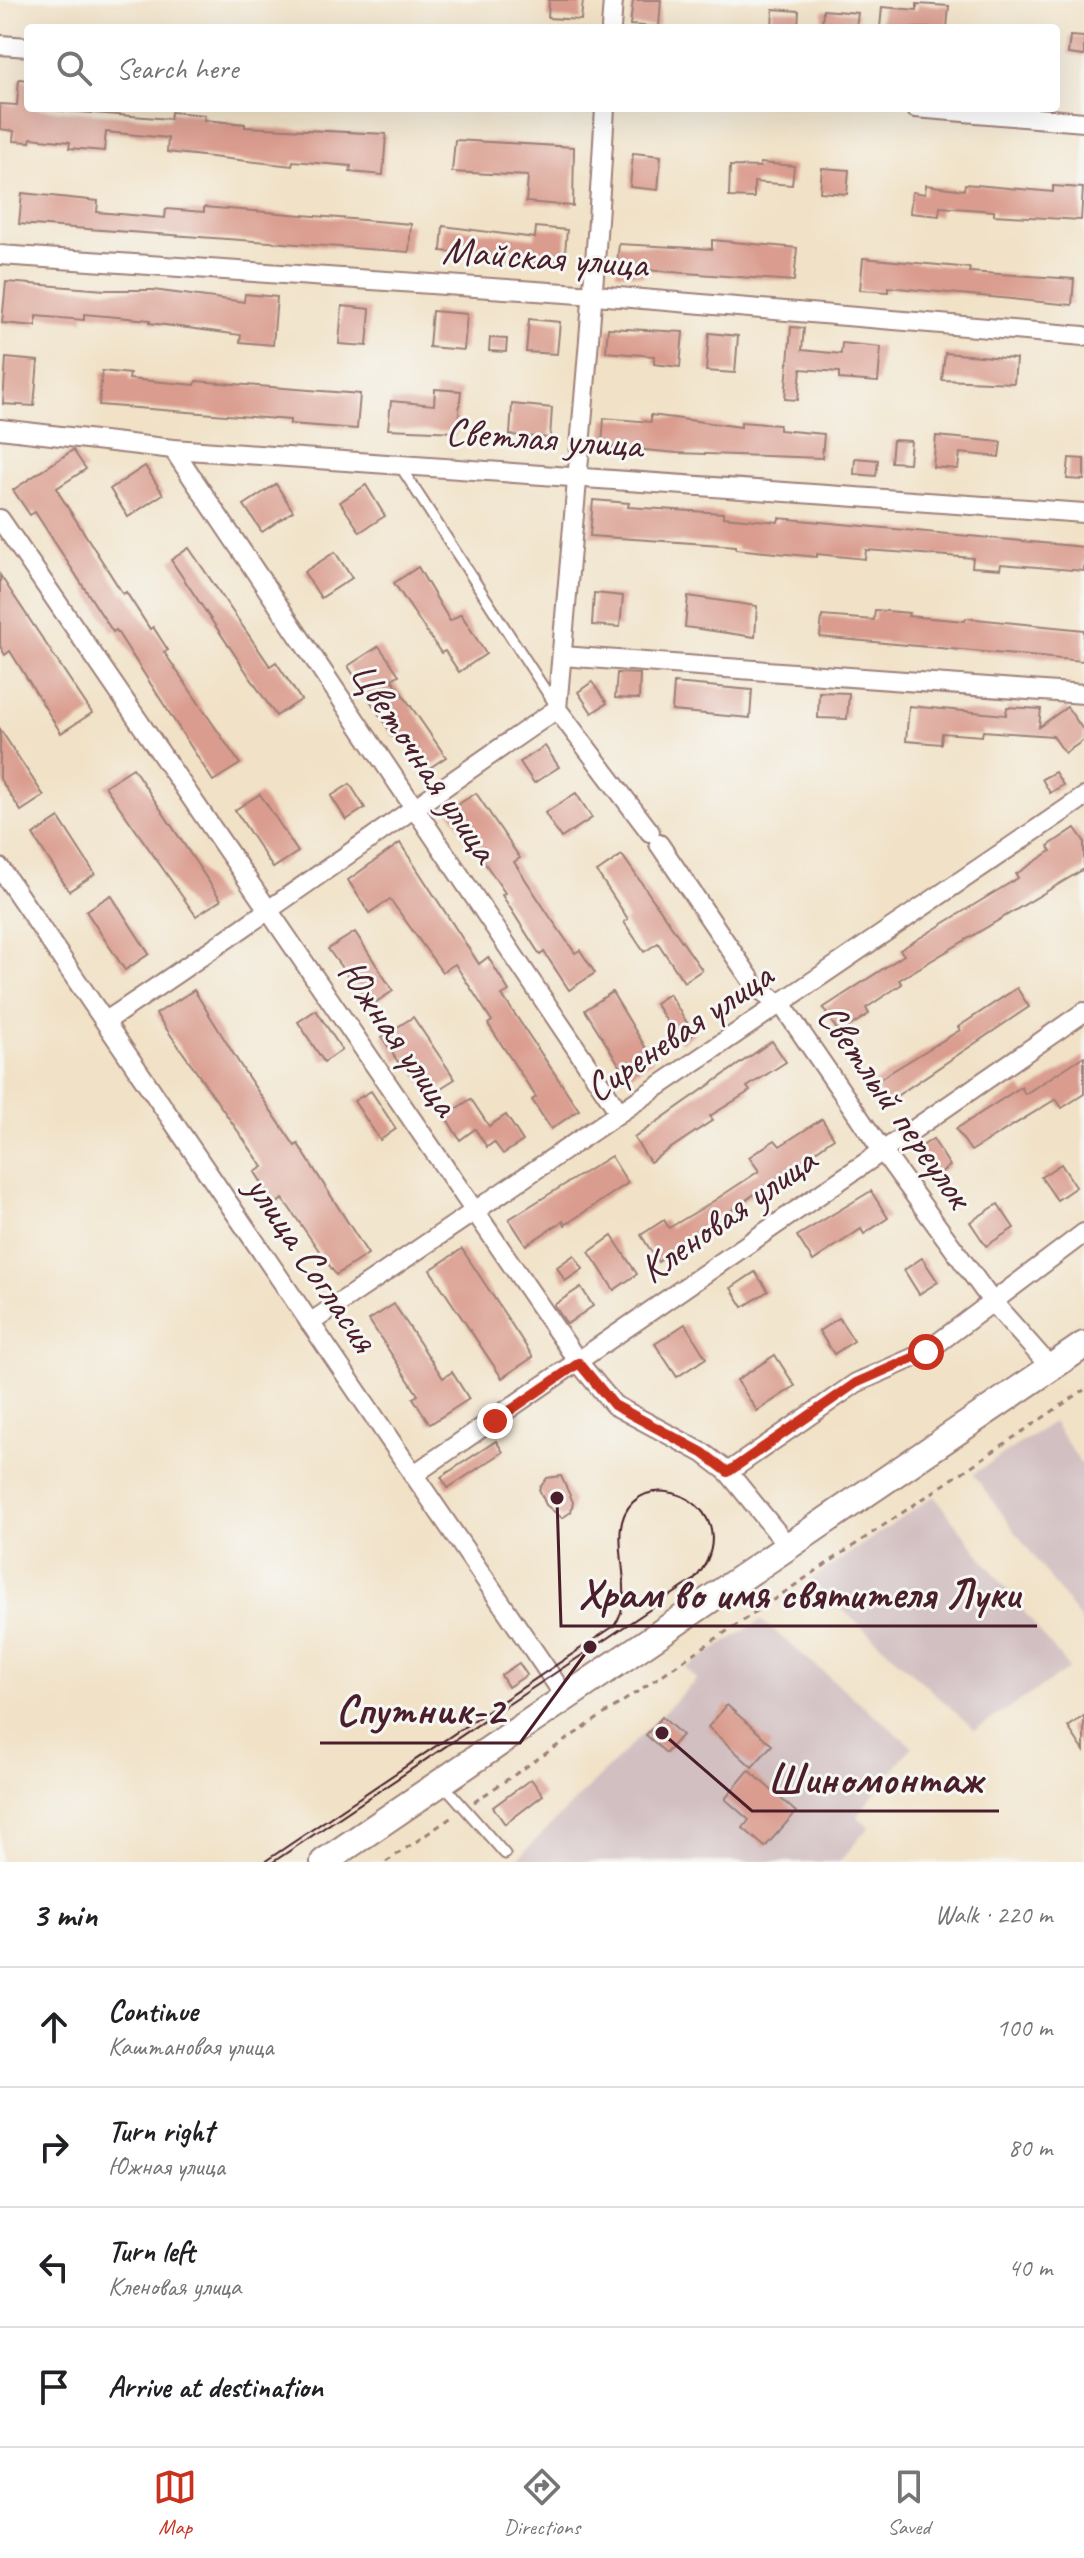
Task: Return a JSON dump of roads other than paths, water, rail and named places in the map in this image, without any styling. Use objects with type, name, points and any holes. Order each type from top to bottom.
[{"type":"main road","points":[[324,1862],[1084,1345]]},
{"type":"street","points":[[611,24],[613,0]]},
{"type":"street","points":[[0,45],[24,47]]},
{"type":"street","points":[[106,1021],[269,912],[412,808],[557,709],[575,476],[595,295],[605,112]]},
{"type":"street","points":[[963,112],[1084,122]]},
{"type":"street","name":"Майская улица","points":[[0,255],[595,295],[1084,336]]},
{"type":"street","name":"Светлая улица","points":[[0,429],[173,449],[1084,513]]},
{"type":"street","name":"Цветочная улица","points":[[173,449],[619,1112]]},
{"type":"street","name":"Южная улица","points":[[0,519],[579,1363],[614,1405],[703,1453],[728,1472],[788,1546]]},
{"type":"street","points":[[562,656],[1084,694]]},
{"type":"street","name":"Светлый переулок","points":[[557,709],[654,838],[756,987],[782,1005],[881,1149],[991,1300],[1051,1368]]},
{"type":"street","name":"Сиреневая улица","points":[[310,1323],[477,1213],[619,1112],[782,1005],[1084,797]]},
{"type":"street","name":"улица Согласия","points":[[0,868],[566,1698]]},
{"type":"street","name":"Кленовая улица","points":[[413,1475],[579,1363],[881,1149],[1084,1012]]},
{"type":"street","points":[[728,1472],[856,1383],[926,1352],[991,1300],[1084,1233]]},
{"type":"lane","points":[[398,463],[557,709]]},
{"type":"lane","points":[[442,1782],[505,1854]]},
{"type":"tram line","points":[[264,1862],[614,1626],[624,1596],[621,1529],[624,1514],[633,1502],[648,1493],[665,1492],[682,1496],[697,1506],[707,1520],[712,1537],[708,1558],[694,1580],[273,1862]]},
{"type":"place","name":"Храм во имя святителя Луки","points":[[557,1498]]},
{"type":"place","name":"Спутник-2","points":[[590,1647]]},
{"type":"place","name":"Шиномонтаж","points":[[662,1733]]}]
